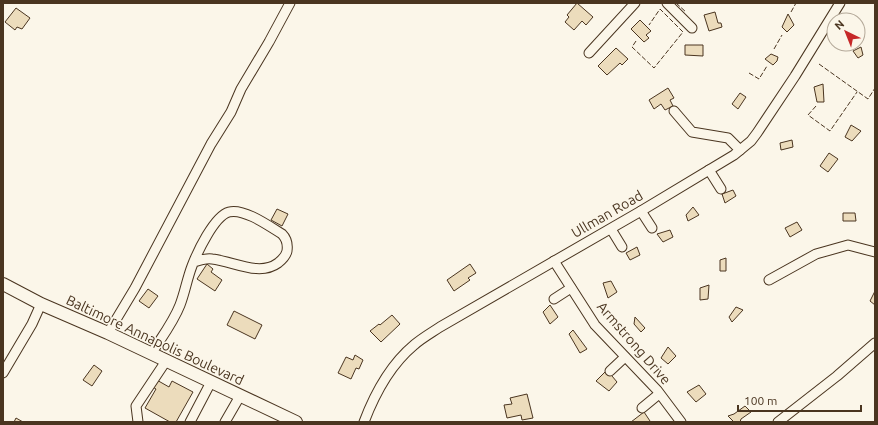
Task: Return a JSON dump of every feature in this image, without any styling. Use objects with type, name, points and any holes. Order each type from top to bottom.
[{"type":"main road","name":"Baltimore Annapolis Boulevard","points":[[3,284],[41,304],[108,333],[166,362],[296,422]]},
{"type":"street","points":[[108,333],[138,282],[212,144],[232,112],[241,89],[290,3]]},
{"type":"street","points":[[589,53],[635,3]]},
{"type":"street","points":[[667,3],[692,28]]},
{"type":"street","name":"Ullman Road","points":[[364,422],[376,393],[387,375],[414,346],[440,327],[611,229],[709,170],[751,141],[795,76],[840,3]]},
{"type":"street","points":[[674,111],[692,132],[728,138],[740,150]]},
{"type":"street","points":[[709,170],[721,189]]},
{"type":"street","points":[[641,211],[652,228]]},
{"type":"street","points":[[151,354],[175,316],[181,303],[194,262],[215,223],[228,212],[239,212],[246,214],[282,234],[287,243],[287,254],[284,259],[268,268],[255,268],[209,258],[194,262]]},
{"type":"street","points":[[611,229],[622,247]]},
{"type":"street","points":[[769,280],[816,254],[848,245],[875,252]]},
{"type":"street","name":"Armstrong Drive","points":[[554,261],[595,325],[625,356],[682,422]]},
{"type":"street","points":[[554,299],[571,288]]},
{"type":"street","points":[[3,373],[32,324],[41,304]]},
{"type":"street","points":[[778,422],[837,376],[875,343]]},
{"type":"street","points":[[610,371],[625,356]]},
{"type":"street","points":[[138,422],[136,406],[166,362]]},
{"type":"street","points":[[190,422],[211,382]]},
{"type":"street","points":[[642,408],[659,394]]},
{"type":"street","points":[[226,422],[240,396]]},
{"type":"building","points":[[577,3],[593,17],[586,25],[582,21],[574,30],[565,22],[569,17],[567,15]]},
{"type":"building","points":[[16,8],[30,18],[22,29],[17,27],[15,30],[5,22]]},
{"type":"building","points":[[715,12],[718,23],[721,23],[722,27],[709,31],[704,15]]},
{"type":"building","points":[[788,14],[794,25],[787,32],[782,27]]},
{"type":"building","points":[[640,20],[651,31],[646,35],[649,38],[644,42],[631,29]]},
{"type":"building","points":[[685,45],[703,45],[703,56],[685,55]]},
{"type":"building","points":[[616,48],[628,59],[622,65],[620,63],[607,75],[598,66]]},
{"type":"building","points":[[854,52],[862,52],[863,55],[858,58]]},
{"type":"building","points":[[771,54],[778,57],[777,61],[773,65],[765,59]]},
{"type":"building","points":[[823,84],[824,102],[817,102],[814,87]]},
{"type":"building","points":[[668,88],[674,98],[670,100],[673,106],[665,110],[661,104],[654,109],[649,100]]},
{"type":"building","points":[[740,93],[746,97],[738,109],[732,104]]},
{"type":"building","points":[[851,125],[861,131],[852,141],[845,137]]},
{"type":"building","points":[[792,140],[793,147],[781,150],[780,143]]},
{"type":"building","points":[[829,153],[838,159],[828,172],[820,166]]},
{"type":"building","points":[[733,190],[736,196],[725,203],[722,194]]},
{"type":"building","points":[[693,207],[699,215],[688,221],[686,215]]},
{"type":"building","points":[[277,209],[288,214],[282,226],[271,220]]},
{"type":"building","points":[[843,213],[855,213],[856,221],[843,221]]},
{"type":"building","points":[[797,222],[802,230],[790,237],[785,228]]},
{"type":"building","points":[[670,230],[673,237],[663,242],[657,234]]},
{"type":"building","points":[[637,247],[640,255],[630,260],[626,253]]},
{"type":"building","points":[[726,258],[726,271],[720,271],[720,260]]},
{"type":"building","points":[[207,264],[213,269],[211,272],[222,280],[215,291],[197,279]]},
{"type":"building","points":[[470,264],[476,273],[468,278],[470,280],[454,291],[447,280]]},
{"type":"building","points":[[611,281],[617,292],[608,298],[603,283]]},
{"type":"building","points":[[709,285],[708,299],[700,300],[700,288]]},
{"type":"building","points":[[148,289],[158,296],[149,308],[139,301]]},
{"type":"building","points":[[875,291],[875,305],[870,301]]},
{"type":"building","points":[[550,305],[558,317],[550,324],[543,312]]},
{"type":"building","points":[[736,307],[743,310],[732,322],[729,317]]},
{"type":"building","points":[[234,311],[262,325],[255,339],[227,325]]},
{"type":"building","points":[[392,315],[400,324],[381,342],[370,331]]},
{"type":"building","points":[[635,317],[645,328],[641,332],[634,324]]},
{"type":"building","points":[[573,330],[587,349],[580,353],[569,334]]},
{"type":"building","points":[[668,347],[676,356],[668,364],[661,358]]},
{"type":"building","points":[[355,355],[363,360],[359,369],[356,368],[351,379],[338,373],[346,357],[353,360]]},
{"type":"building","points":[[94,365],[102,371],[92,386],[83,380]]},
{"type":"building","points":[[607,370],[617,382],[609,391],[596,381]]},
{"type":"building","points":[[155,379],[169,387],[172,381],[193,392],[176,422],[170,422],[145,408],[156,389],[151,386]]},
{"type":"building","points":[[699,385],[706,394],[696,402],[687,392]]},
{"type":"building","points":[[527,394],[533,418],[522,420],[521,415],[507,418],[504,405],[512,404],[510,398]]},
{"type":"building","points":[[745,406],[751,412],[741,419],[740,422],[734,422],[728,416],[734,414]]},
{"type":"building","points":[[644,412],[650,422],[631,422]]},
{"type":"building","points":[[16,418],[23,422],[14,422]]},
{"type":"fence","points":[[676,3],[686,12]]},
{"type":"fence","points":[[791,12],[796,3]]},
{"type":"fence","points":[[636,41],[632,47],[654,68],[683,32],[660,9],[649,25]]},
{"type":"fence","points":[[774,49],[782,35]]},
{"type":"fence","points":[[819,64],[868,99],[875,88]]},
{"type":"fence","points":[[749,73],[759,79],[767,66]]},
{"type":"fence","points":[[816,106],[808,115],[830,131],[857,92]]}]
